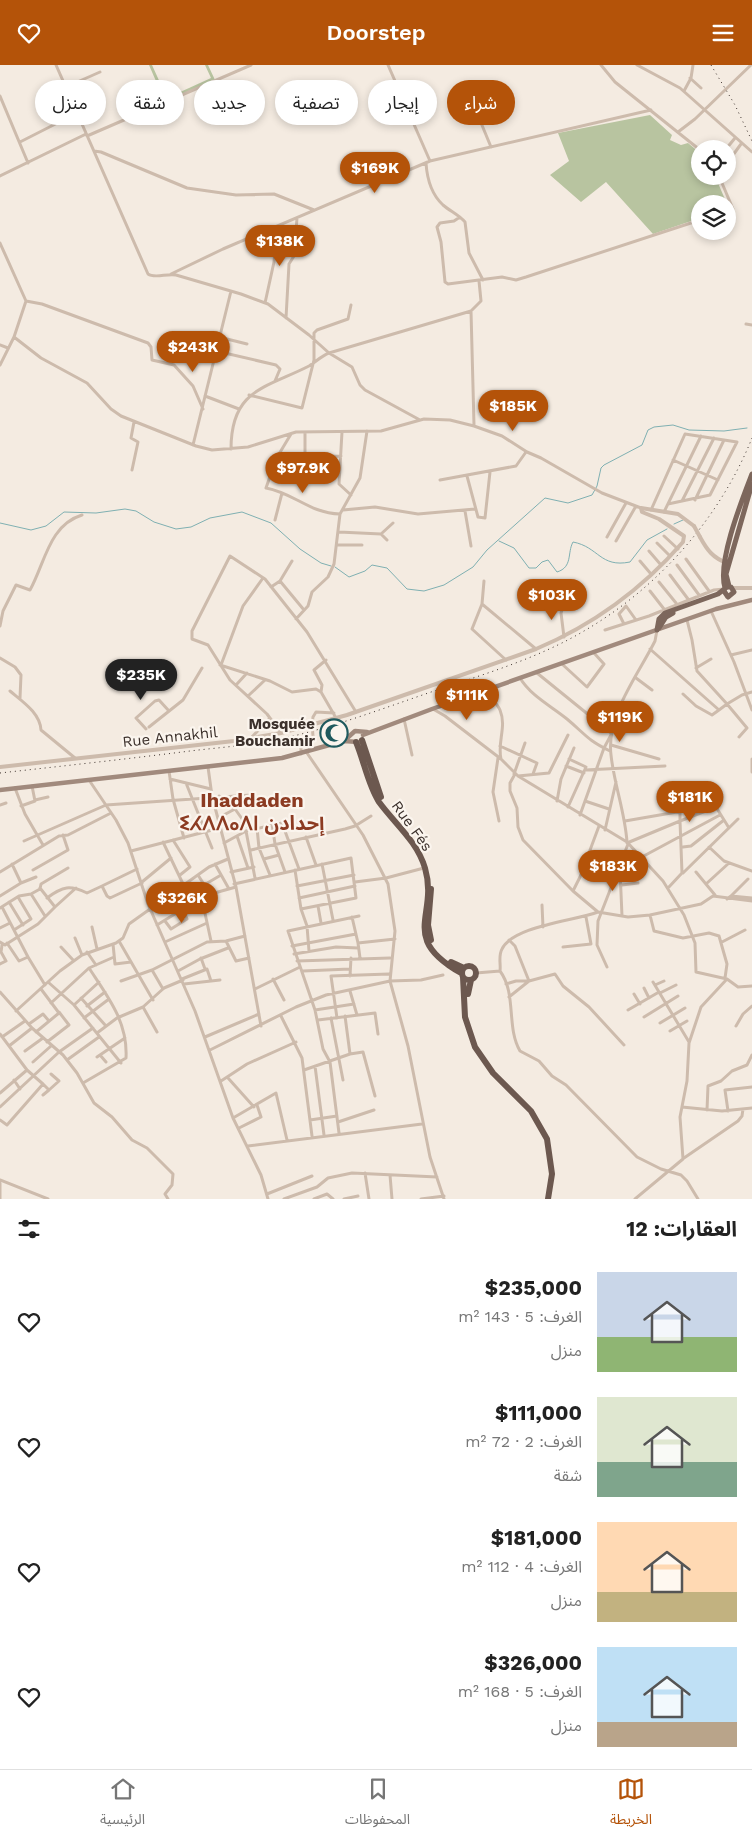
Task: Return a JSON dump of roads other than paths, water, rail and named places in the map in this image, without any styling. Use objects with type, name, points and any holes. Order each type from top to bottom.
[{"type":"highway","name":"Rue Fés","points":[[357,737],[379,802],[420,854],[425,868],[427,881],[424,923],[426,939],[439,957],[463,973]]},
{"type":"highway","name":"Rue Fés","points":[[357,737],[382,800],[407,830],[428,863],[431,897],[428,925],[429,936],[437,950],[463,973]]},
{"type":"highway","points":[[548,1199],[552,1166],[547,1139],[531,1111],[489,1068],[475,1047],[465,1017],[463,973],[470,966],[476,973],[471,980],[468,1004],[476,1040],[492,1066],[537,1112],[552,1141],[556,1173],[552,1199]]},
{"type":"highway","points":[[463,973],[471,980]]},
{"type":"main road","points":[[657,631],[659,619],[665,613],[728,590],[726,563],[752,473]]},
{"type":"main road","points":[[726,563],[752,484]]},
{"type":"main road","points":[[0,790],[208,767],[307,753],[711,611],[752,599]]},
{"type":"street","points":[[56,65],[63,80]]},
{"type":"street","points":[[0,176],[86,135],[251,65]]},
{"type":"street","points":[[231,449],[233,423],[239,409],[249,395],[260,387],[312,365],[329,353],[471,311],[481,301],[481,280],[469,253],[465,223],[441,203],[432,189],[426,176],[428,162],[388,65]]},
{"type":"street","points":[[601,65],[611,79],[691,143]]},
{"type":"street","points":[[637,65],[684,91],[752,152]]},
{"type":"street","points":[[684,91],[693,70],[692,65]]},
{"type":"street","points":[[678,132],[751,65]]},
{"type":"street","points":[[82,80],[100,72]]},
{"type":"street","points":[[690,79],[701,88]]},
{"type":"street","points":[[0,96],[28,163]]},
{"type":"street","points":[[82,125],[147,272],[153,277],[171,274],[277,226],[428,162],[651,111]]},
{"type":"street","points":[[20,142],[53,125]]},
{"type":"street","points":[[482,125],[491,147]]},
{"type":"street","points":[[736,150],[741,143]]},
{"type":"street","points":[[94,151],[185,187],[234,195],[274,194],[314,210]]},
{"type":"street","points":[[460,217],[454,221],[440,223],[437,227],[441,242],[445,282],[450,284],[502,277],[516,279],[526,277],[691,223]]},
{"type":"street","points":[[286,318],[289,264],[294,256],[297,218]]},
{"type":"street","points":[[265,303],[274,262],[277,226]]},
{"type":"street","points":[[0,243],[26,301],[14,337],[0,365]]},
{"type":"street","points":[[171,274],[265,303],[314,339],[329,353],[352,367],[360,385],[365,390],[421,420]]},
{"type":"street","points":[[193,445],[231,291]]},
{"type":"street","points":[[26,301],[35,302],[148,343],[152,347],[152,360],[174,365],[193,386],[202,409]]},
{"type":"street","points":[[249,395],[302,408],[312,365],[314,339],[317,330],[348,319],[352,305]]},
{"type":"street","points":[[471,311],[474,425]]},
{"type":"street","points":[[746,324],[752,325]]},
{"type":"street","points":[[14,337],[44,360],[87,383],[111,409],[134,421],[193,445],[212,450],[231,449],[270,441],[304,431],[381,431],[421,420],[450,420],[474,425],[502,436],[526,452],[599,491],[626,503],[651,511],[682,515],[694,526],[707,550],[717,560],[726,563]]},
{"type":"street","points":[[219,337],[247,344]]},
{"type":"street","points":[[0,345],[8,348]]},
{"type":"street","points":[[216,351],[276,365],[280,368],[274,382]]},
{"type":"street","points":[[205,396],[239,409]]},
{"type":"street","points":[[132,470],[138,443],[131,439],[134,421]]},
{"type":"street","points":[[304,431],[305,471]]},
{"type":"street","points":[[296,619],[308,606],[312,592],[328,577],[332,570],[339,532],[340,514],[360,478],[367,431]]},
{"type":"street","points":[[342,432],[340,485],[352,495]]},
{"type":"street","points":[[292,434],[276,459],[266,488],[282,493],[310,509],[340,514]]},
{"type":"street","points":[[651,511],[685,434],[737,443],[710,495],[695,500],[668,504]]},
{"type":"street","points":[[664,512],[700,436]]},
{"type":"street","points":[[682,501],[714,438]]},
{"type":"street","points":[[695,500],[724,440]]},
{"type":"street","points":[[440,480],[490,472],[517,465],[526,452]]},
{"type":"street","points":[[314,457],[341,456]]},
{"type":"street","points":[[673,460],[718,480]]},
{"type":"street","points":[[467,476],[478,518],[486,518],[490,472]]},
{"type":"street","points":[[275,520],[282,493]]},
{"type":"street","points":[[607,537],[626,503]]},
{"type":"street","points":[[343,510],[375,507],[416,513],[475,509]]},
{"type":"street","points":[[616,541],[638,507]]},
{"type":"street","points":[[638,507],[644,513],[659,519],[684,536],[684,541],[678,549],[664,536]]},
{"type":"street","points":[[465,511],[471,546]]},
{"type":"street","points":[[0,626],[3,611],[14,587],[16,585],[30,590],[47,550],[62,526],[71,518],[82,515]]},
{"type":"street","points":[[382,534],[393,523]]},
{"type":"street","points":[[339,532],[382,534],[387,540]]},
{"type":"street","points":[[657,543],[670,556]]},
{"type":"street","points":[[337,545],[362,545]]},
{"type":"street","name":"Rue Annakhil","points":[[0,767],[250,739],[281,733],[356,712],[507,661],[564,637],[621,601],[678,549]]},
{"type":"street","points":[[649,551],[661,565]]},
{"type":"street","points":[[281,733],[270,718],[236,685],[220,665],[208,645],[192,639],[191,633],[230,556],[264,578],[326,660],[356,712]]},
{"type":"street","points":[[686,559],[710,591]]},
{"type":"street","points":[[271,587],[280,581],[292,561]]},
{"type":"street","points":[[640,561],[651,574]]},
{"type":"street","points":[[677,565],[699,595]]},
{"type":"street","points":[[670,575],[688,599]]},
{"type":"street","points":[[220,665],[243,606],[264,578]]},
{"type":"street","points":[[280,581],[304,610]]},
{"type":"street","points":[[484,581],[482,604],[472,630],[507,661]]},
{"type":"street","points":[[659,582],[676,603]]},
{"type":"street","points":[[605,630],[710,591],[750,588]]},
{"type":"street","points":[[650,591],[664,609]]},
{"type":"street","points":[[482,604],[536,649]]},
{"type":"street","points":[[624,624],[618,614],[626,606],[636,620]]},
{"type":"street","points":[[562,607],[561,616],[564,637]]},
{"type":"street","points":[[711,611],[731,655],[752,710]]},
{"type":"street","points":[[687,620],[696,668],[747,728],[739,737]]},
{"type":"street","points":[[580,815],[621,705],[636,678],[657,631]]},
{"type":"street","points":[[650,649],[719,710]]},
{"type":"street","points":[[731,655],[752,650]]},
{"type":"street","points":[[562,664],[587,687],[604,664],[594,653]]},
{"type":"street","points":[[0,658],[15,667],[21,675],[20,699]]},
{"type":"street","points":[[696,668],[711,659]]},
{"type":"street","points":[[321,692],[322,685],[314,670],[326,660]]},
{"type":"street","points":[[220,665],[247,673],[292,692],[313,688],[321,692],[336,718]]},
{"type":"street","points":[[169,711],[159,700],[155,701],[136,718],[148,728],[169,711],[187,694],[202,668]]},
{"type":"street","points":[[236,685],[247,673]]},
{"type":"street","points":[[537,673],[611,733]]},
{"type":"street","points":[[520,678],[535,695],[569,721],[585,737],[610,751]]},
{"type":"street","points":[[636,678],[652,690]]},
{"type":"street","points":[[248,696],[265,680]]},
{"type":"street","points":[[486,690],[500,712],[503,733],[493,792],[499,821]]},
{"type":"street","points":[[10,691],[39,719],[41,730],[75,758]]},
{"type":"street","points":[[683,694],[696,706],[712,715],[727,704],[752,692]]},
{"type":"street","points":[[432,709],[446,716],[498,757],[515,775],[627,843],[668,888],[680,909],[693,936],[696,952],[695,971],[702,975],[726,978],[738,987],[752,985]]},
{"type":"street","points":[[301,754],[301,747],[311,741],[313,736],[312,723],[316,712],[334,713]]},
{"type":"street","points":[[250,739],[270,718]]},
{"type":"street","points":[[404,719],[412,755]]},
{"type":"street","points":[[607,967],[597,945],[599,913],[608,901],[627,843],[625,821],[610,751],[611,733]]},
{"type":"street","points":[[515,775],[550,773],[568,735]]},
{"type":"street","points":[[525,743],[515,775],[510,783],[510,791],[517,808],[518,827],[521,837],[572,891],[599,913]]},
{"type":"street","points":[[610,745],[659,759]]},
{"type":"street","points":[[500,746],[537,763],[532,775]]},
{"type":"street","points":[[557,801],[561,779],[574,748]]},
{"type":"street","points":[[307,753],[356,826],[386,878],[393,905],[395,939],[390,958],[390,981],[408,1046],[422,1124],[444,1197],[421,1199]]},
{"type":"street","points":[[568,807],[586,765],[569,759]]},
{"type":"street","points":[[752,759],[752,773]]},
{"type":"street","points":[[566,766],[584,772],[665,766]]},
{"type":"street","points":[[208,767],[212,796],[235,885],[261,1026]]},
{"type":"street","points":[[169,771],[173,799],[184,837]]},
{"type":"street","points":[[170,779],[211,789]]},
{"type":"street","points":[[89,780],[112,813],[131,851],[150,909],[183,981],[210,1050],[233,1118],[248,1146],[268,1199]]},
{"type":"street","points":[[605,830],[616,781]]},
{"type":"street","points":[[186,783],[212,848]]},
{"type":"street","points":[[32,787],[35,800]]},
{"type":"street","points":[[15,788],[21,806],[43,845]]},
{"type":"street","points":[[24,841],[106,805],[212,796],[252,795]]},
{"type":"street","points":[[219,796],[235,809],[245,822],[248,830],[255,878]]},
{"type":"street","points":[[21,806],[48,797]]},
{"type":"street","points":[[585,801],[609,809]]},
{"type":"street","points":[[0,805],[6,803]]},
{"type":"street","points":[[627,843],[716,807],[729,827]]},
{"type":"street","points":[[218,818],[235,809]]},
{"type":"street","points":[[0,872],[43,845],[112,813]]},
{"type":"street","points":[[625,821],[680,813],[683,847],[682,873]]},
{"type":"street","points":[[640,858],[720,815]]},
{"type":"street","points":[[244,856],[260,848],[356,826],[371,816]]},
{"type":"street","points":[[668,888],[738,819]]},
{"type":"street","points":[[683,847],[691,846],[724,820]]},
{"type":"street","points":[[231,828],[245,822]]},
{"type":"street","points":[[224,843],[248,830],[282,823],[290,840],[297,869],[297,886],[301,909],[307,926],[309,951]]},
{"type":"street","points":[[272,824],[275,844],[284,872]]},
{"type":"street","points":[[572,891],[580,877],[599,826]]},
{"type":"street","points":[[131,851],[220,828]]},
{"type":"street","points":[[257,828],[260,848],[270,875]]},
{"type":"street","points":[[33,870],[68,849],[62,835]]},
{"type":"street","points":[[237,835],[248,868]]},
{"type":"street","points":[[306,837],[316,865]]},
{"type":"street","points":[[173,840],[190,867],[180,875]]},
{"type":"street","points":[[163,842],[184,886]]},
{"type":"street","points":[[709,847],[729,863],[752,871]]},
{"type":"street","points":[[264,859],[279,855]]},
{"type":"street","points":[[102,886],[110,898],[142,883],[172,858]]},
{"type":"street","points":[[200,897],[229,889],[255,878],[350,858],[356,898],[301,909]]},
{"type":"street","points":[[16,1011],[82,955],[119,941],[125,936],[128,925],[198,875],[215,864],[228,859]]},
{"type":"street","points":[[706,884],[729,863]]},
{"type":"street","points":[[12,864],[22,881],[21,884]]},
{"type":"street","points":[[215,864],[229,889]]},
{"type":"street","points":[[322,864],[333,920]]},
{"type":"street","points":[[620,866],[622,916]]},
{"type":"street","points":[[231,872],[254,867]]},
{"type":"street","points":[[68,868],[42,883],[40,888],[30,894],[18,897],[1,908],[28,957],[47,983],[74,1005],[121,1063]]},
{"type":"street","points":[[299,898],[425,868]]},
{"type":"street","points":[[47,898],[62,889],[76,887],[87,893],[137,869]]},
{"type":"street","points":[[696,872],[715,896],[727,899],[752,900]]},
{"type":"street","points":[[198,875],[210,894]]},
{"type":"street","points":[[204,885],[221,875]]},
{"type":"street","points":[[297,886],[325,879],[354,875]]},
{"type":"street","points":[[0,896],[36,877]]},
{"type":"street","points":[[727,899],[748,879]]},
{"type":"street","points":[[189,882],[200,897],[211,941]]},
{"type":"street","points":[[622,885],[638,883]]},
{"type":"street","points":[[0,964],[6,961],[0,952],[1,943],[7,943],[38,924],[76,887]]},
{"type":"street","points":[[40,888],[55,907]]},
{"type":"street","points":[[30,894],[45,916]]},
{"type":"street","points":[[165,921],[171,929],[187,919],[173,894]]},
{"type":"street","points":[[698,1199],[685,1178],[676,1172],[650,1165],[637,1157],[566,1085],[552,1076],[539,1061],[520,1051],[514,1034],[506,984],[498,972],[500,953],[509,940],[522,931],[599,913],[622,916],[650,915],[701,904],[715,896]]},
{"type":"street","points":[[731,896],[752,900]]},
{"type":"street","points":[[14,930],[31,919],[18,897]]},
{"type":"street","points":[[9,902],[23,925]]},
{"type":"street","points":[[542,905],[543,927]]},
{"type":"street","points":[[318,906],[321,923]]},
{"type":"street","points":[[158,925],[183,909]]},
{"type":"street","points":[[339,1133],[330,1062],[323,1049],[318,1020],[303,971],[294,954],[289,931],[359,915]]},
{"type":"street","points":[[650,915],[654,931],[682,937],[715,933],[720,935],[727,964],[726,978],[701,1007],[690,1043],[687,1081],[680,1117],[683,1159]]},
{"type":"street","points":[[352,917],[360,958]]},
{"type":"street","points":[[564,947],[591,944],[586,917]]},
{"type":"street","points":[[0,928],[10,923]]},
{"type":"street","points":[[165,942],[207,923]]},
{"type":"street","points":[[92,927],[97,949]]},
{"type":"street","points":[[722,942],[745,930]]},
{"type":"street","points":[[292,946],[356,934]]},
{"type":"street","points":[[121,981],[152,970],[172,958],[211,941],[226,941],[245,936]]},
{"type":"street","points":[[75,938],[82,955]]},
{"type":"street","points":[[358,943],[395,939]]},
{"type":"street","points":[[509,940],[515,946],[529,981]]},
{"type":"street","points":[[119,941],[153,1000]]},
{"type":"street","points":[[226,941],[236,962],[249,958]]},
{"type":"street","points":[[7,943],[19,961],[28,957]]},
{"type":"street","points":[[113,944],[114,963],[117,965],[131,962]]},
{"type":"street","points":[[61,947],[74,961]]},
{"type":"street","points":[[294,954],[336,947],[358,948]]},
{"type":"street","points":[[178,971],[201,958],[228,948]]},
{"type":"street","points":[[87,953],[96,965]]},
{"type":"street","points":[[51,1003],[90,968],[114,957]]},
{"type":"street","points":[[201,958],[211,981]]},
{"type":"street","points":[[350,958],[350,976]]},
{"type":"street","points":[[297,961],[390,958]]},
{"type":"street","points":[[255,989],[300,967]]},
{"type":"street","points":[[83,1083],[121,1063],[126,1058],[125,1038],[120,1017],[90,968]]},
{"type":"street","points":[[96,1033],[120,1017],[143,1007],[163,989],[205,969]]},
{"type":"street","points":[[303,971],[350,969]]},
{"type":"street","points":[[152,970],[163,989]]},
{"type":"street","points":[[330,970],[337,1018]]},
{"type":"street","points":[[476,973],[498,972]]},
{"type":"street","points":[[331,976],[389,974]]},
{"type":"street","points":[[506,984],[516,981],[529,981],[555,974],[563,986],[589,1007],[624,1045]]},
{"type":"street","points":[[210,1050],[312,1001],[333,994],[390,981],[421,980],[443,975]]},
{"type":"street","points":[[273,979],[284,1000]]},
{"type":"street","points":[[183,981],[220,981]]},
{"type":"street","points":[[509,997],[529,981]]},
{"type":"street","points":[[664,981],[654,983],[690,1043]]},
{"type":"street","points":[[74,1005],[98,982]]},
{"type":"street","points":[[628,1010],[676,985]]},
{"type":"street","points":[[644,988],[649,998]]},
{"type":"street","points":[[33,1062],[69,1025],[41,989]]},
{"type":"street","points":[[350,991],[357,1015]]},
{"type":"street","points":[[0,992],[25,1021],[67,1060],[94,1103],[112,1117],[132,1140],[147,1148],[173,1174],[172,1185],[165,1194],[168,1199]]},
{"type":"street","points":[[88,1006],[105,992]]},
{"type":"street","points":[[634,994],[640,1004]]},
{"type":"street","points":[[644,1017],[678,997]]},
{"type":"street","points":[[81,998],[106,1026]]},
{"type":"street","points":[[84,1018],[109,999]]},
{"type":"street","points":[[315,1010],[354,1004]]},
{"type":"street","points":[[143,1007],[157,1032]]},
{"type":"street","points":[[736,1025],[743,1014],[752,1007]]},
{"type":"street","points":[[660,1023],[685,1008]]},
{"type":"street","points":[[36,1032],[59,1012]]},
{"type":"street","points":[[318,1020],[376,1013],[378,1034]]},
{"type":"street","points":[[29,1024],[43,1014],[49,1021]]},
{"type":"street","points":[[205,1037],[259,1014]]},
{"type":"street","points":[[281,1016],[296,1042],[302,1058],[312,1136]]},
{"type":"street","points":[[345,1016],[350,1054]]},
{"type":"street","points":[[331,1018],[343,1080]]},
{"type":"street","points":[[25,1021],[1,1035],[27,1070],[49,1090]]},
{"type":"street","points":[[670,1031],[687,1021]]},
{"type":"street","points":[[9,1046],[32,1028]]},
{"type":"street","points":[[0,1107],[59,1052],[92,1028]]},
{"type":"street","points":[[67,1060],[99,1037]]},
{"type":"street","points":[[26,1051],[43,1038]]},
{"type":"street","points":[[106,1062],[99,1056],[125,1038]]},
{"type":"street","points":[[221,1081],[247,1064],[296,1042]]},
{"type":"street","points":[[303,1070],[350,1054],[364,1053],[375,1097]]},
{"type":"street","points":[[707,1110],[708,1086],[721,1081],[732,1071],[747,1065],[752,1055]]},
{"type":"street","points":[[316,1066],[324,1135]]},
{"type":"street","points":[[0,1093],[27,1070]]},
{"type":"street","points":[[43,1095],[59,1081],[51,1074]]},
{"type":"street","points":[[228,1078],[255,1106],[261,1117],[238,1129]]},
{"type":"street","points":[[14,1080],[20,1089]]},
{"type":"street","points":[[0,1120],[7,1125],[43,1084]]},
{"type":"street","points":[[728,1111],[725,1090],[752,1087]]},
{"type":"street","points":[[233,1118],[277,1094],[287,1140]]},
{"type":"street","points":[[682,1107],[728,1111],[752,1108]]},
{"type":"street","points":[[635,1199],[683,1159],[738,1121],[742,1116],[743,1109]]},
{"type":"street","points":[[338,1121],[374,1110]]},
{"type":"street","points":[[310,1120],[337,1116]]},
{"type":"street","points":[[248,1146],[312,1136],[422,1124]]},
{"type":"street","points":[[284,1199],[316,1187],[328,1178],[352,1173],[437,1177]]},
{"type":"street","points":[[365,1173],[369,1199]]},
{"type":"street","points":[[390,1175],[392,1199]]},
{"type":"street","points":[[267,1194],[312,1176]]},
{"type":"street","points":[[0,1199],[0,1181],[48,1199]]},
{"type":"street","points":[[314,1199],[327,1194],[333,1199]]},
{"type":"street","points":[[344,1199],[358,1196]]},
{"type":"waterway","points":[[335,567],[349,577],[365,571],[372,565],[387,568],[407,589],[424,591],[444,585],[473,567],[487,550],[545,498],[568,503],[592,495],[597,486],[601,468],[642,445],[648,430],[654,427],[673,425],[689,430],[724,431],[747,428]]},
{"type":"waterway","points":[[0,523],[31,530],[46,526],[64,512],[96,513],[125,509],[136,511],[154,522],[176,529],[191,527],[210,518],[242,512],[271,523],[300,549],[321,563],[331,566]]},
{"type":"waterway","points":[[674,524],[683,520]]},
{"type":"waterway","points":[[499,541],[514,548],[529,568],[536,568],[542,562],[548,560],[557,572],[562,570],[568,563],[573,542],[589,548],[606,560],[620,563],[630,562],[647,540],[667,529]]},
{"type":"railway","points":[[711,65],[735,105],[752,141]]},
{"type":"railway","points":[[0,773],[240,746],[277,740],[328,727],[497,670],[550,649],[611,614],[637,594],[684,548],[723,496],[752,438]]},
{"type":"place","name":"Mosquée Bouchamir","points":[[334,733]]},
{"type":"district","name":"Ihaddaden ⵉⵃⴷⴷⴰⴷⵏ إحدادن","points":[[252,812]]}]
